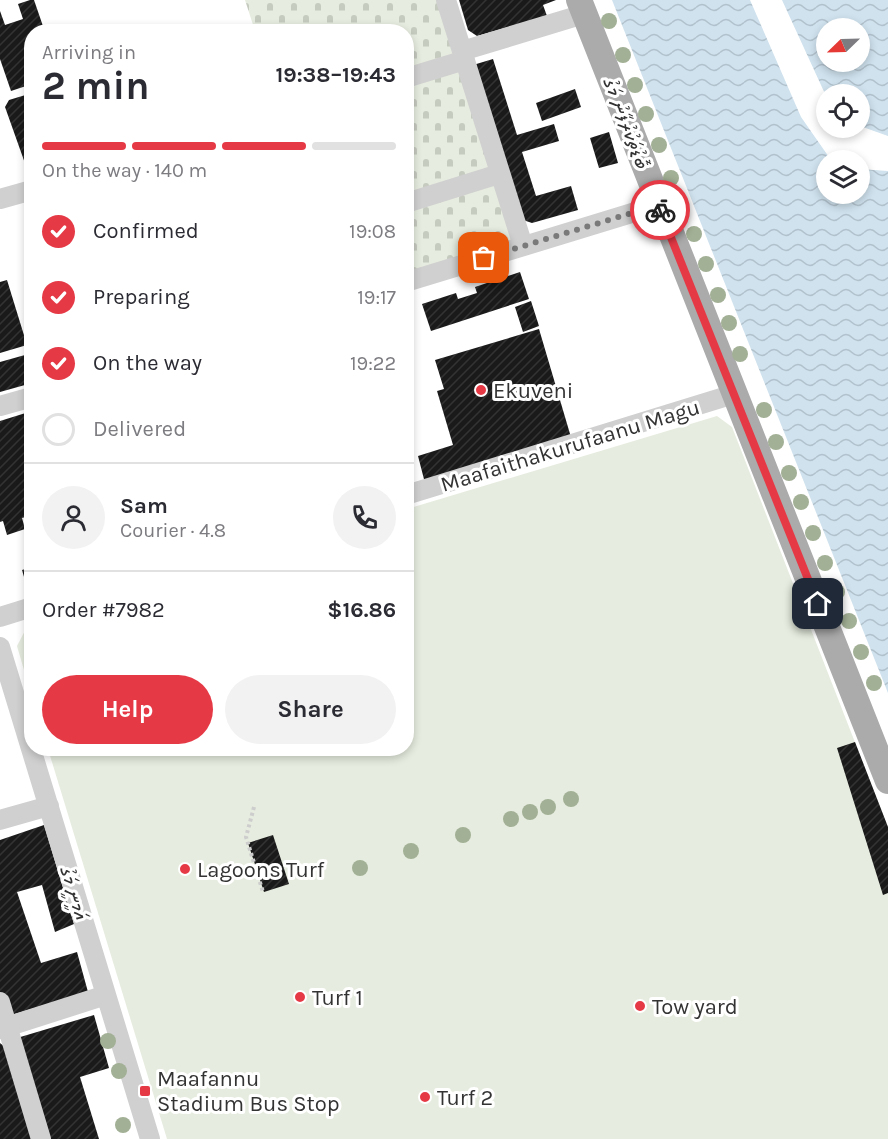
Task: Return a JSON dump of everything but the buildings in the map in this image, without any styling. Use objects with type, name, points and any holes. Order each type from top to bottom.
[{"type":"main road","name":"ބޮޑުތަކުރުފާނު މަގު","points":[[581,7],[888,781]]},
{"type":"street","points":[[446,0],[523,246]]},
{"type":"street","points":[[414,75],[581,7]]},
{"type":"street","points":[[414,201],[499,174]]},
{"type":"street","points":[[0,199],[24,192]]},
{"type":"street","points":[[414,280],[658,205]]},
{"type":"street","name":"Maafaithakurufaanu Magu","points":[[414,493],[734,394]]},
{"type":"street","points":[[0,406],[24,399]]},
{"type":"street","points":[[0,616],[24,609]]},
{"type":"street","name":"އަމީނީ މަގު","points":[[0,647],[24,725]]},
{"type":"street","name":"އަމީނީ މަގު","points":[[34,756],[150,1139]]},
{"type":"street","points":[[0,820],[49,806]]},
{"type":"street","points":[[4,1027],[106,995]]},
{"type":"street","points":[[0,1002],[4,1027],[40,1139]]},
{"type":"path","points":[[254,807],[246,837],[263,892]]},
{"type":"green space","points":[[245,0],[437,0],[514,242],[414,272],[414,24],[253,24]]},
{"type":"green space","points":[[717,416],[732,427],[888,827],[888,1139],[167,1139],[50,756],[414,756],[414,507]]},
{"type":"green space","points":[[24,633],[24,670],[17,646]]},
{"type":"water","points":[[612,0],[888,0],[888,693]]},
{"type":"pier","points":[[750,0],[782,0],[820,84],[816,84],[816,138],[870,138],[870,130],[888,136],[888,171],[870,170],[870,150],[824,150],[801,117]]},
{"type":"way so far","points":[[484,258],[658,205],[660,210]]},
{"type":"place","name":"Ekuveni","points":[[481,390]]},
{"type":"place","name":"Lagoons Turf","points":[[185,869]]},
{"type":"place","name":"Turf 1","points":[[300,997]]},
{"type":"place","name":"Tow yard","points":[[640,1006]]},
{"type":"place","name":"Maafannu Stadium Bus Stop","points":[[145,1091]]},
{"type":"place","name":"Turf 2","points":[[425,1097]]},
{"type":"route","points":[[660,210],[818,604]]}]
